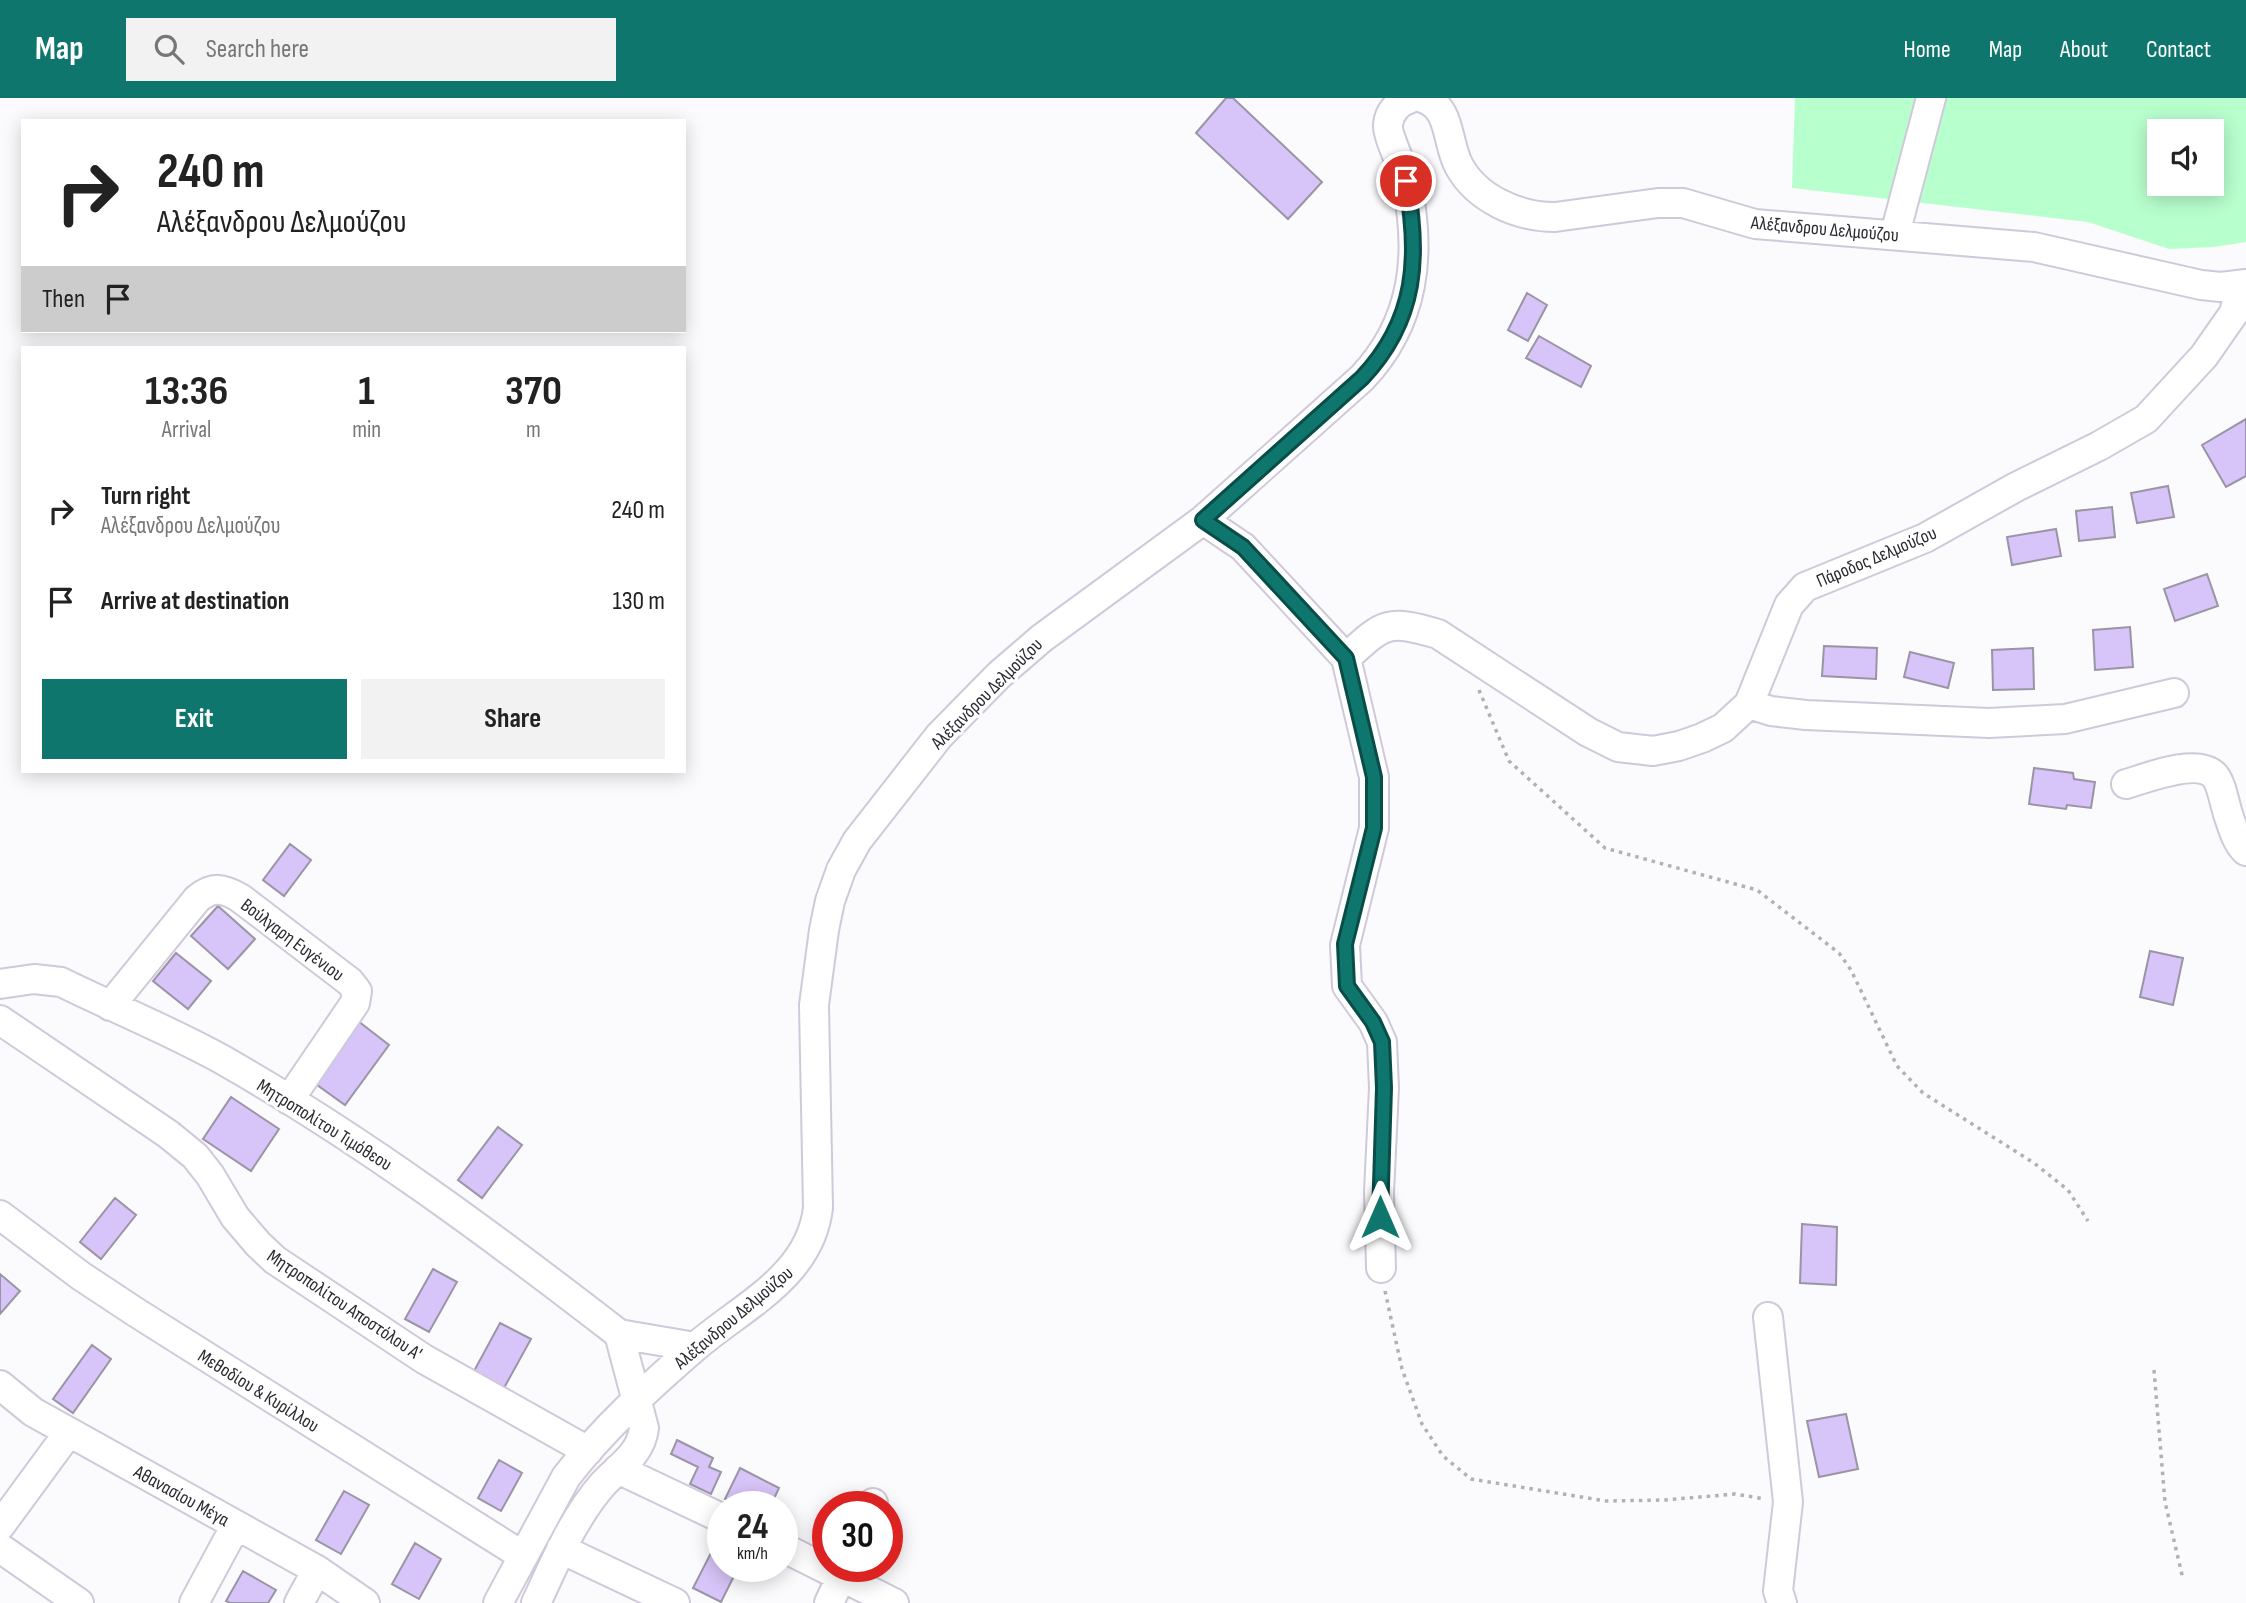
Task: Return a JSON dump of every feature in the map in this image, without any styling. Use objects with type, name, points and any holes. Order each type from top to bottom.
[{"type":"street","name":"Αλέξανδρου Δελμούζου","points":[[498,1603],[566,1477],[636,1401],[695,1347],[781,1281],[797,1262],[814,1229],[818,1208],[814,1005],[830,901],[841,870],[857,841],[939,736],[999,675],[1042,638],[1203,520],[1362,378],[1390,343],[1400,322],[1411,285],[1414,245],[1406,181],[1401,160],[1388,134],[1388,124],[1395,107],[1411,98]]},
{"type":"street","name":"Αλέξανδρου Δελμούζου","points":[[1423,98],[1438,106],[1444,114],[1454,154],[1468,178],[1492,199],[1525,214],[1555,217],[1670,202],[1690,205],[1755,224],[2034,247],[2201,285],[2221,287],[2244,284]]},
{"type":"street","points":[[1895,234],[1931,98]]},
{"type":"street","name":"Πάροδος Δελμούζου","points":[[1749,705],[1789,605],[1805,587],[1925,538],[2146,419],[2204,356],[2234,313],[2244,284]]},
{"type":"street","points":[[1203,520],[1243,547],[1346,658],[1374,777],[1374,828],[1345,944],[1347,986],[1373,1022],[1382,1042],[1384,1088],[1379,1192],[1381,1268]]},
{"type":"street","points":[[1346,658],[1368,637],[1390,625],[1414,627],[1438,634],[1588,732],[1618,747],[1653,751],[1679,746],[1723,727],[1749,705],[1771,711],[1806,715],[1989,723],[2065,719],[2174,693]]},
{"type":"street","points":[[2126,784],[2191,767],[2204,768],[2216,777],[2231,824],[2246,851]]},
{"type":"street","name":"Βούλγαρη Ευγένιου","points":[[110,1006],[197,899],[211,889],[228,890],[350,982],[357,991],[355,1003],[289,1100]]},
{"type":"street","name":"Μητροπολίτου Τιμόθεου","points":[[0,984],[48,979],[61,982],[212,1055],[407,1175],[504,1245],[619,1334]]},
{"type":"street","name":"Μητροπολίτου Αποστόλου Α'","points":[[0,1020],[168,1134],[195,1156],[210,1175],[235,1217],[275,1260],[424,1359],[588,1451]]},
{"type":"street","name":"Μεθοδίου & Κυρίλλου","points":[[0,1215],[81,1276],[137,1313],[523,1556]]},
{"type":"street","points":[[1768,1318],[1788,1502],[1778,1591],[1782,1603]]},
{"type":"street","points":[[536,1603],[561,1549],[592,1498],[634,1455],[644,1431],[619,1334],[695,1347]]},
{"type":"street","name":"Αθανασίου Μέγα","points":[[0,1385],[33,1412],[317,1570],[365,1603]]},
{"type":"street","points":[[0,1525],[69,1432]]},
{"type":"street","points":[[618,1469],[707,1511]]},
{"type":"street","points":[[194,1603],[236,1525]]},
{"type":"street","points":[[0,1548],[79,1603]]},
{"type":"street","points":[[561,1549],[675,1603]]},
{"type":"street","points":[[299,1603],[317,1570]]},
{"type":"street","points":[[829,1603],[839,1582]]},
{"type":"street","points":[[861,1582],[894,1603]]},
{"type":"path","points":[[1478,687],[1509,761],[1605,848],[1758,890],[1839,953],[1851,970],[1897,1066],[1923,1093],[2034,1164],[2068,1190],[2088,1221]]},
{"type":"path","points":[[1381,1268],[1402,1369],[1422,1424],[1443,1456],[1471,1479],[1606,1501],[1665,1500],[1735,1494],[1788,1502]]},
{"type":"path","points":[[2154,1370],[2165,1502],[2182,1578]]},
{"type":"green space","points":[[1795,98],[2246,98],[2246,242],[2169,249],[2088,222],[1792,188]]},
{"type":"building","points":[[1226,98],[1233,98],[1322,182],[1288,219],[1196,133]]},
{"type":"building","points":[[1527,293],[1547,305],[1528,341],[1508,330]]},
{"type":"building","points":[[1539,336],[1591,366],[1581,387],[1526,358]]},
{"type":"building","points":[[2246,419],[2246,476],[2226,487],[2202,445]]},
{"type":"building","points":[[2168,486],[2174,517],[2137,523],[2131,493]]},
{"type":"building","points":[[2112,507],[2115,537],[2079,541],[2076,511]]},
{"type":"building","points":[[2056,529],[2061,556],[2012,565],[2007,537]]},
{"type":"building","points":[[2207,574],[2218,606],[2175,621],[2164,589]]},
{"type":"building","points":[[2130,627],[2133,667],[2095,670],[2093,630]]},
{"type":"building","points":[[1824,646],[1877,648],[1876,679],[1822,676]]},
{"type":"building","points":[[2033,648],[2034,689],[1993,690],[1992,650]]},
{"type":"building","points":[[1910,652],[1954,663],[1948,688],[1904,677]]},
{"type":"building","points":[[2034,768],[2073,773],[2074,779],[2095,782],[2091,808],[2067,805],[2066,809],[2029,804]]},
{"type":"building","points":[[290,844],[311,860],[284,896],[263,880]]},
{"type":"building","points":[[218,906],[255,939],[228,969],[191,936]]},
{"type":"building","points":[[2150,951],[2183,958],[2173,1005],[2140,997]]},
{"type":"building","points":[[176,953],[211,981],[188,1009],[153,981]]},
{"type":"building","points":[[358,1021],[389,1045],[345,1105],[313,1082]]},
{"type":"building","points":[[231,1097],[279,1129],[251,1171],[203,1139]]},
{"type":"building","points":[[498,1127],[522,1145],[482,1198],[458,1180]]},
{"type":"building","points":[[115,1198],[136,1215],[101,1259],[80,1242]]},
{"type":"building","points":[[1802,1224],[1837,1227],[1836,1285],[1800,1283]]},
{"type":"building","points":[[433,1269],[457,1282],[429,1332],[405,1319]]},
{"type":"building","points":[[0,1274],[20,1291],[0,1314]]},
{"type":"building","points":[[500,1323],[531,1339],[504,1388],[474,1371]]},
{"type":"building","points":[[92,1345],[111,1359],[73,1413],[53,1399]]},
{"type":"building","points":[[1846,1414],[1858,1469],[1819,1477],[1807,1421]]},
{"type":"building","points":[[677,1440],[713,1458],[709,1467],[721,1472],[712,1491],[707,1492],[690,1484],[698,1467],[671,1454]]},
{"type":"building","points":[[499,1460],[522,1473],[501,1511],[478,1498]]},
{"type":"building","points":[[740,1468],[779,1488],[778,1491],[729,1491]]},
{"type":"building","points":[[344,1491],[369,1505],[341,1554],[316,1540]]},
{"type":"building","points":[[415,1543],[441,1559],[419,1599],[392,1584]]},
{"type":"building","points":[[707,1561],[707,1582],[731,1582],[721,1602],[693,1588]]},
{"type":"building","points":[[243,1571],[276,1590],[268,1603],[226,1601]]},
{"type":"route","points":[[1380,1217],[1384,1088],[1382,1042],[1373,1022],[1347,986],[1345,944],[1374,828],[1374,777],[1346,658],[1243,547],[1203,520],[1362,378],[1390,343],[1400,322],[1411,285],[1413,224],[1406,181]]}]
